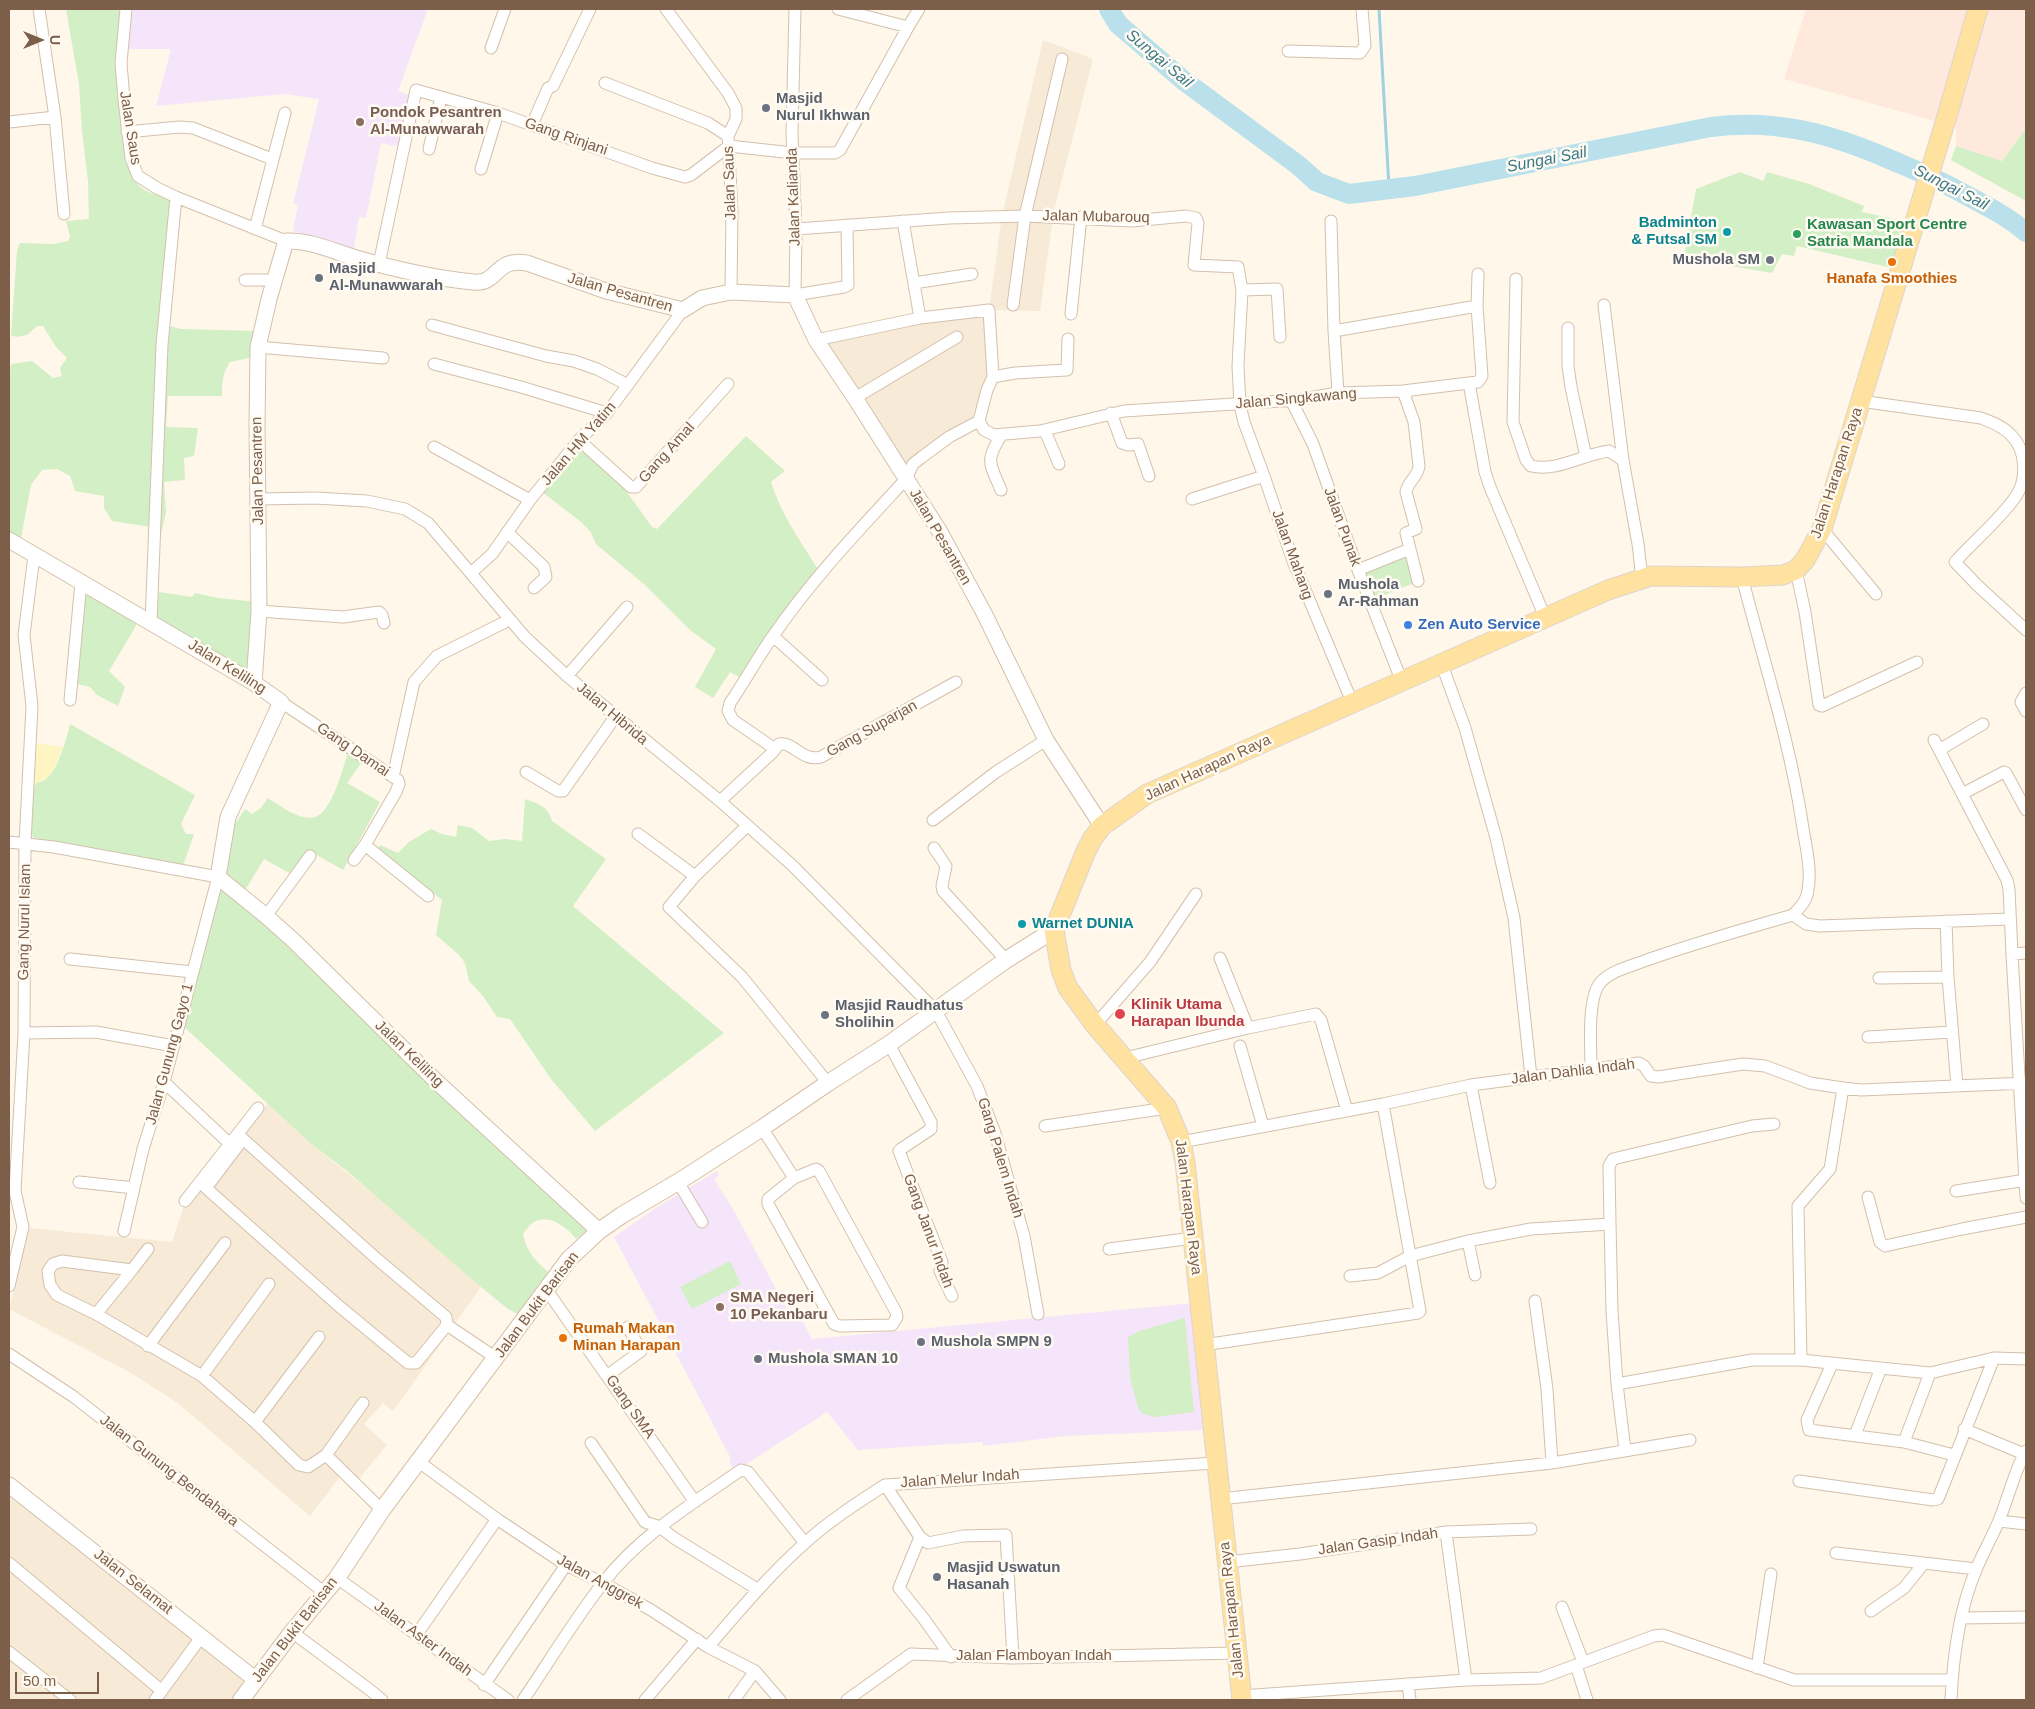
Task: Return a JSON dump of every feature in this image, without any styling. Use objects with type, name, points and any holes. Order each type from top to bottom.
[{"type":"main road","name":"Jalan Harapan Raya","points":[[1242,1698],[1181,1142],[1167,1108],[1095,1025],[1068,988],[1061,970],[1054,930],[1086,851],[1102,826],[1147,794],[1608,590],[1642,578],[1661,576],[1776,576],[1796,570],[1811,550],[1822,529],[1948,116],[1978,9]]},
{"type":"main road","name":"Jalan Bukit Barisan","points":[[242,1700],[292,1632],[337,1578],[382,1510],[569,1259],[599,1231],[622,1215],[678,1182],[762,1128],[828,1082],[889,1044],[1006,960],[1054,930]]},
{"type":"street","points":[[39,9],[55,117],[64,214]]},
{"type":"street","name":"Jalan Saus","points":[[126,9],[121,63],[127,132],[131,158],[138,176],[176,197],[286,241]]},
{"type":"street","points":[[490,48],[505,9]]},
{"type":"street","points":[[532,125],[548,88],[553,86],[590,9]]},
{"type":"street","name":"Jalan Saus","points":[[666,9],[733,101],[736,119],[728,141],[732,211],[731,292]]},
{"type":"street","name":"Jalan Kalianda","points":[[794,9],[792,133],[796,229],[795,295]]},
{"type":"street","points":[[838,9],[908,27]]},
{"type":"street","points":[[605,84],[708,123],[728,141],[793,153],[835,153],[840,150],[919,9]]},
{"type":"street","points":[[1288,51],[1360,53],[1365,46],[1362,9]]},
{"type":"street","points":[[1012,305],[1025,216],[1062,59]]},
{"type":"street","name":"Gang Rinjani","points":[[379,264],[416,90],[498,113],[652,168],[685,177],[691,175],[728,141]]},
{"type":"street","points":[[429,149],[441,97]]},
{"type":"street","points":[[255,229],[285,113]]},
{"type":"street","points":[[481,169],[498,113]]},
{"type":"street","points":[[9,122],[55,117]]},
{"type":"street","points":[[127,132],[179,127],[193,128],[272,159]]},
{"type":"street","points":[[151,622],[162,345],[176,197]]},
{"type":"street","name":"Jalan Mubarouq","points":[[796,229],[949,218],[1025,216],[1081,217],[1132,221],[1186,216],[1196,218],[1198,223],[1194,265],[1238,267],[1242,290],[1238,366],[1240,404]]},
{"type":"street","points":[[1071,314],[1081,217]]},
{"type":"street","points":[[903,221],[920,318]]},
{"type":"street","points":[[1331,221],[1338,393]]},
{"type":"street","points":[[795,295],[848,285],[848,225]]},
{"type":"street","name":"Jalan Pesantren","points":[[254,683],[259,611],[259,499],[256,425],[258,347],[269,299],[286,241],[309,243],[426,276],[479,283],[490,278],[505,264],[516,261],[527,263],[606,291],[682,310],[702,298],[731,292],[795,295],[816,340],[940,532],[984,614],[1046,740],[1102,826]]},
{"type":"street","points":[[914,283],[972,274]]},
{"type":"street","points":[[1478,274],[1477,306],[1482,376],[1478,382],[1469,383],[1487,480],[1545,617]]},
{"type":"street","points":[[1516,279],[1513,422],[1526,460],[1531,466],[1544,468],[1609,451],[1623,460]]},
{"type":"street","points":[[245,280],[276,280]]},
{"type":"street","points":[[1242,290],[1277,289],[1280,337]]},
{"type":"street","points":[[1604,305],[1623,460],[1642,578]]},
{"type":"street","points":[[1334,331],[1477,306]]},
{"type":"street","name":"Jalan HM Yatim","points":[[471,573],[492,554],[530,500],[579,440],[607,413],[682,310]]},
{"type":"street","points":[[720,801],[775,749],[733,720],[728,712],[730,703],[773,636],[824,570],[906,479],[913,464],[949,436],[979,421],[987,390],[993,377],[990,310],[920,318],[816,340]]},
{"type":"street","points":[[432,325],[546,356],[574,361],[596,369],[628,385]]},
{"type":"street","points":[[1568,328],[1568,366],[1586,457]]},
{"type":"street","points":[[855,398],[957,337]]},
{"type":"street","points":[[993,377],[1015,373],[1065,371],[1067,369],[1068,338]]},
{"type":"street","points":[[258,347],[383,358]]},
{"type":"street","points":[[434,364],[521,387],[607,413]]},
{"type":"street","name":"Jalan Singkawang","points":[[979,421],[984,430],[989,433],[1045,431],[1111,414],[1176,407],[1291,400],[1338,393],[1403,391],[1469,383]]},
{"type":"street","name":"Gang Amal","points":[[579,440],[631,487],[636,487],[728,384]]},
{"type":"street","points":[[1403,391],[1414,422],[1419,466],[1418,472],[1407,486],[1406,492],[1416,529],[1406,533],[1418,581]]},
{"type":"street","name":"Jalan Punak","points":[[1291,400],[1313,444],[1358,570],[1402,682]]},
{"type":"street","points":[[1860,401],[1981,418],[1999,425],[2011,434],[2020,447],[2024,462],[2023,481],[2015,498],[1955,562],[2026,630]]},
{"type":"street","name":"Jalan Mahang","points":[[1240,404],[1250,442],[1264,476],[1293,561],[1352,702]]},
{"type":"street","points":[[1111,414],[1122,443],[1128,445],[1138,444],[1149,476]]},
{"type":"street","points":[[1045,431],[1058,464]]},
{"type":"street","points":[[1001,490],[989,462],[990,454],[1002,434]]},
{"type":"street","points":[[434,447],[530,500]]},
{"type":"street","points":[[1192,499],[1264,476]]},
{"type":"street","name":"Jalan Hibrida","points":[[259,499],[342,499],[405,509],[428,523],[509,620],[567,676],[720,801],[793,866],[936,1011]]},
{"type":"street","points":[[1822,529],[1876,594]]},
{"type":"street","points":[[507,532],[544,567],[546,577],[534,588]]},
{"type":"street","name":"Jalan Keliling","points":[[9,540],[254,683],[281,702],[228,817],[218,878]]},
{"type":"street","points":[[1358,570],[1410,549]]},
{"type":"street","name":"Gang Nurul Islam","points":[[9,1286],[23,1227],[15,1196],[15,1100],[24,1033],[25,844],[32,700],[24,627],[34,556]]},
{"type":"street","points":[[1796,570],[1810,641],[1819,705],[1822,706],[1917,662]]},
{"type":"street","points":[[1590,1069],[1593,1001],[1600,984],[1606,978],[1615,972],[1671,952],[1793,915],[1805,901],[1808,891],[1808,863],[1798,797],[1784,730],[1742,577]]},
{"type":"street","points":[[80,691],[70,700],[81,582]]},
{"type":"street","points":[[567,676],[627,607]]},
{"type":"street","points":[[259,611],[343,617],[379,612],[384,623]]},
{"type":"street","points":[[393,776],[414,682],[437,656],[509,620]]},
{"type":"street","points":[[773,636],[822,680]]},
{"type":"street","points":[[1442,665],[1465,728],[1491,819],[1514,918],[1531,1076]]},
{"type":"street","name":"Gang Suparjan","points":[[775,749],[779,744],[784,744],[806,756],[821,757],[956,682]]},
{"type":"street","points":[[2026,693],[2021,702],[2026,711]]},
{"type":"street","name":"Gang Damai","points":[[281,702],[398,780],[398,788],[365,846],[354,860]]},
{"type":"street","points":[[526,772],[558,791],[564,791],[615,717]]},
{"type":"street","points":[[1983,724],[1937,745],[2007,880],[2009,889],[2022,1083],[2026,1198]]},
{"type":"street","points":[[933,820],[996,772],[1046,740]]},
{"type":"street","points":[[1962,794],[2004,772],[2026,810]]},
{"type":"street","points":[[747,826],[695,876],[669,907],[742,976],[828,1082]]},
{"type":"street","points":[[638,834],[695,876]]},
{"type":"street","name":"Jalan Keliling","points":[[9,842],[54,847],[218,878],[266,916],[437,1082],[599,1231]]},
{"type":"street","points":[[365,846],[428,896]]},
{"type":"street","points":[[934,848],[946,866],[942,886],[943,891],[1006,960]]},
{"type":"street","points":[[266,916],[310,856]]},
{"type":"street","name":"Jalan Gunung Gayo 1","points":[[124,1231],[143,1149],[174,1046],[218,878]]},
{"type":"street","points":[[1095,1025],[1150,962],[1196,894]]},
{"type":"street","points":[[1793,915],[1806,924],[1820,926],[2010,919]]},
{"type":"street","points":[[1946,921],[1948,977],[1958,1086]]},
{"type":"street","points":[[2012,954],[2026,953]]},
{"type":"street","points":[[1220,958],[1248,1028]]},
{"type":"street","points":[[70,959],[192,972]]},
{"type":"street","points":[[1879,978],[1948,977]]},
{"type":"street","name":"Gang Palem Indah","points":[[936,1011],[978,1086],[995,1134],[1024,1236],[1038,1314]]},
{"type":"street","points":[[1125,1058],[1248,1028],[1316,1014],[1319,1015],[1347,1111]]},
{"type":"street","points":[[24,1033],[96,1032],[174,1046]]},
{"type":"street","points":[[1868,1037],[1952,1032]]},
{"type":"street","name":"Gang Janur Indah","points":[[889,1044],[931,1122],[931,1129],[899,1152],[942,1262],[940,1271],[952,1296]]},
{"type":"street","points":[[1240,1046],[1263,1126]]},
{"type":"street","name":"Jalan Dahlia Indah","points":[[1181,1142],[1383,1104],[1471,1085],[1639,1063],[1644,1066],[1651,1076],[1658,1077],[1743,1064],[1756,1064],[1810,1083],[1861,1090],[2022,1083]]},
{"type":"street","points":[[164,1082],[234,1144]]},
{"type":"street","points":[[1471,1085],[1490,1183]]},
{"type":"street","points":[[1801,1360],[1798,1206],[1830,1169],[1843,1088]]},
{"type":"street","points":[[1204,1345],[1418,1313],[1420,1306],[1383,1104]]},
{"type":"street","points":[[185,1201],[234,1144],[243,1139],[377,1259],[446,1317],[447,1325],[416,1363],[410,1364],[340,1306],[206,1188],[234,1144],[258,1108]]},
{"type":"street","points":[[1045,1126],[1167,1108]]},
{"type":"street","points":[[1624,1450],[1612,1311],[1609,1166],[1613,1159],[1752,1126],[1774,1124]]},
{"type":"street","points":[[762,1128],[794,1178]]},
{"type":"street","points":[[812,1170],[819,1171],[896,1312],[897,1317],[892,1325],[840,1326],[834,1324],[768,1202],[768,1198],[794,1178],[812,1170]]},
{"type":"street","points":[[1956,1191],[2025,1180]]},
{"type":"street","points":[[80,1182],[134,1188]]},
{"type":"street","points":[[678,1182],[702,1222]]},
{"type":"street","points":[[1868,1197],[1880,1242],[1885,1246],[2026,1217]]},
{"type":"street","points":[[1350,1276],[1378,1273],[1410,1256],[1468,1240],[1531,1229],[1610,1224]]},
{"type":"street","points":[[1109,1249],[1193,1238]]},
{"type":"street","points":[[1468,1240],[1475,1275]]},
{"type":"street","points":[[148,1346],[225,1243]]},
{"type":"street","points":[[96,1314],[148,1248]]},
{"type":"street","points":[[132,1270],[62,1261],[50,1267],[48,1280],[52,1290],[57,1295],[96,1314],[202,1376],[299,1464],[308,1467],[326,1455],[363,1403]]},
{"type":"street","points":[[202,1376],[269,1284]]},
{"type":"street","name":"Gang SMA","points":[[546,1289],[608,1375],[695,1502]]},
{"type":"street","points":[[1535,1302],[1548,1395],[1552,1463]]},
{"type":"street","points":[[447,1325],[496,1358]]},
{"type":"street","points":[[608,1375],[641,1351],[628,1327]]},
{"type":"street","points":[[254,1422],[319,1337]]},
{"type":"street","name":"Jalan Gunung Bendahara","points":[[9,1354],[74,1397],[325,1593]]},
{"type":"street","points":[[1617,1384],[1736,1362],[1801,1360],[1930,1372],[1994,1358],[2026,1359]]},
{"type":"street","points":[[1799,1481],[1936,1500],[1939,1498],[1964,1429],[1994,1358]]},
{"type":"street","points":[[1832,1364],[1807,1420],[1808,1428],[1812,1432],[1855,1435],[1904,1442],[1954,1455]]},
{"type":"street","points":[[1855,1435],[1881,1368]]},
{"type":"street","points":[[1904,1442],[1930,1372]]},
{"type":"street","points":[[1951,1700],[1961,1618],[1976,1569],[1999,1521],[2025,1453],[1964,1429]]},
{"type":"street","points":[[1220,1498],[1552,1463],[1690,1440]]},
{"type":"street","points":[[591,1443],[646,1522],[660,1527],[674,1538],[757,1590]]},
{"type":"street","points":[[326,1455],[382,1510]]},
{"type":"street","name":"Jalan Anggrek","points":[[419,1462],[497,1519],[566,1565],[603,1583],[651,1610],[708,1647],[755,1671],[780,1700]]},
{"type":"street","name":"Jalan Melur Indah","points":[[708,1647],[757,1590],[805,1543],[839,1515],[885,1485],[1216,1463]]},
{"type":"street","points":[[523,1700],[603,1583],[627,1557],[660,1527],[742,1470],[747,1471],[805,1543]]},
{"type":"street","name":"Jalan Selamat","points":[[9,1485],[256,1680]]},
{"type":"street","points":[[885,1485],[920,1537],[928,1543],[963,1536],[1006,1535],[1014,1658]]},
{"type":"street","points":[[417,1634],[497,1519]]},
{"type":"street","points":[[1999,1521],[2026,1524]]},
{"type":"street","name":"Jalan Gasip Indah","points":[[1227,1562],[1300,1554],[1446,1532],[1531,1529]]},
{"type":"street","points":[[1446,1532],[1466,1680]]},
{"type":"street","points":[[920,1537],[899,1588],[951,1657]]},
{"type":"street","points":[[1836,1553],[1976,1569]]},
{"type":"street","points":[[9,1563],[159,1696],[202,1636]]},
{"type":"street","points":[[1871,1611],[1904,1588],[1924,1563]]},
{"type":"street","points":[[484,1685],[566,1565]]},
{"type":"street","points":[[1757,1668],[1771,1574]]},
{"type":"street","name":"Jalan Aster Indah","points":[[337,1578],[417,1634],[484,1685],[508,1700]]},
{"type":"street","points":[[1562,1607],[1579,1663],[1587,1700]]},
{"type":"street","points":[[1961,1618],[2026,1617]]},
{"type":"street","points":[[292,1632],[382,1700]]},
{"type":"street","points":[[1242,1698],[1466,1680],[1541,1678],[1654,1636],[1663,1635],[1794,1680],[1952,1680]]},
{"type":"street","points":[[645,1700],[697,1640]]},
{"type":"street","points":[[9,1652],[70,1700]]},
{"type":"street","name":"Jalan Flamboyan Indah","points":[[847,1700],[911,1654],[1014,1658],[1236,1653]]},
{"type":"street","points":[[734,1700],[755,1671]]},
{"type":"street","points":[[1408,1684],[1410,1700]]},
{"type":"shaded area","name":"Pondok Pesantren Al-Munawwarah","points":[[131,9],[428,9],[398,91],[412,96],[401,147],[381,143],[366,218],[359,217],[354,249],[293,231],[298,205],[293,204],[319,99],[284,94],[156,106],[171,49],[126,49]]},
{"type":"shaded area","points":[[1806,9],[2026,9],[2026,128],[2002,161],[1956,146],[1956,127],[1784,79]]},
{"type":"shaded area","points":[[1043,40],[1093,59],[1054,210],[1040,311],[990,310],[993,377],[979,421],[908,468],[835,358],[825,338],[989,310],[1002,216]]},
{"type":"shaded area","points":[[267,1104],[310,1143],[391,1208],[481,1287],[393,1411],[383,1403],[364,1424],[387,1445],[353,1486],[340,1477],[310,1516],[179,1404],[133,1374],[9,1309],[29,1228],[172,1242],[184,1206]]},
{"type":"shaded area","points":[[717,1171],[719,1176],[714,1179],[733,1209],[789,1313],[797,1311],[812,1339],[1194,1303],[1207,1430],[1065,1436],[983,1446],[983,1442],[858,1450],[827,1412],[734,1472],[729,1460],[731,1459],[614,1237],[657,1207]]},
{"type":"shaded area","points":[[9,1492],[250,1681],[235,1700],[9,1700]]},
{"type":"green space","points":[[66,9],[120,9],[118,64],[124,144],[129,168],[136,182],[143,189],[173,200],[161,324],[181,329],[257,331],[254,357],[230,362],[225,370],[222,396],[168,396],[166,427],[198,428],[194,456],[184,458],[185,480],[164,482],[166,513],[158,544],[148,547],[151,527],[112,521],[104,508],[104,496],[75,491],[70,476],[57,469],[42,470],[31,485],[21,538],[9,535],[9,377],[11,364],[32,361],[53,378],[62,376],[60,368],[67,358],[56,347],[43,326],[37,326],[27,335],[16,337],[11,335],[17,251],[20,243],[53,244],[68,241],[70,236],[66,221],[89,219],[88,181],[79,84]]},
{"type":"green space","points":[[2026,128],[2026,201],[1951,160],[1956,146],[2002,161]]},
{"type":"green space","name":"Kawasan Sport Centre Satria Mandala","points":[[1740,172],[1763,181],[1767,172],[1809,184],[1864,206],[1862,212],[1909,222],[1896,269],[1797,246],[1794,256],[1782,254],[1772,273],[1684,258],[1696,189]]},
{"type":"green space","points":[[746,436],[785,471],[771,482],[775,494],[798,538],[818,569],[741,678],[730,672],[713,698],[695,687],[716,649],[690,630],[646,586],[596,544],[590,531],[581,522],[541,491],[578,445],[614,474],[652,527],[657,529]]},
{"type":"green space","points":[[1407,555],[1416,582],[1373,600],[1362,572]]},
{"type":"green space","points":[[83,586],[134,617],[136,625],[109,671],[125,687],[118,706],[97,695],[90,687],[77,684]]},
{"type":"green space","points":[[159,592],[192,597],[195,593],[218,598],[257,602],[252,673],[156,621]]},
{"type":"green space","points":[[70,724],[195,795],[181,824],[186,834],[194,834],[183,866],[34,838],[32,835],[32,793],[36,783],[46,779],[55,768],[62,753]]},
{"type":"green space","points":[[349,749],[364,759],[347,783],[380,802],[343,870],[310,851],[291,874],[264,859],[244,892],[221,877],[231,830],[245,809],[252,814],[261,808],[268,798],[290,812],[303,817],[315,817],[321,814],[332,798]]},
{"type":"green space","points":[[525,799],[542,806],[548,812],[552,821],[606,859],[573,906],[724,1033],[595,1131],[551,1079],[510,1019],[497,1017],[483,996],[469,981],[465,963],[459,955],[436,935],[442,900],[378,848],[380,845],[398,853],[409,842],[431,829],[456,837],[458,825],[472,828],[489,841],[505,839],[522,841]]},
{"type":"green space","points":[[224,890],[299,950],[587,1231],[576,1239],[563,1226],[546,1219],[534,1222],[523,1234],[529,1251],[549,1273],[520,1315],[508,1309],[481,1287],[347,1171],[310,1143],[182,1025],[216,892]]},
{"type":"green space","points":[[730,1261],[741,1284],[692,1309],[680,1287]]},
{"type":"green space","points":[[1185,1318],[1194,1412],[1154,1417],[1142,1413],[1138,1408],[1130,1377],[1128,1337],[1139,1331]]},
{"type":"sand","points":[[34,743],[64,747],[52,773],[36,783],[32,793]]},
{"type":"waterway","name":"Sungai Sail","points":[[1109,9],[1118,24],[1183,80],[1298,165],[1317,182],[1349,194],[1415,186],[1711,127],[1758,125],[1802,130],[1867,150],[1951,187],[1999,213],[2026,232]]},
{"type":"waterway","points":[[1379,9],[1389,188]]},
{"type":"place","name":"Masjid Nurul Ikhwan","points":[[766,108]]},
{"type":"place","name":"Pondok Pesantren Al-Munawwarah","points":[[360,122]]},
{"type":"place","name":"Badminton & Futsal SM","points":[[1727,232]]},
{"type":"place","name":"Kawasan Sport Centre Satria Mandala","points":[[1797,234]]},
{"type":"place","name":"Mushola SM","points":[[1770,260]]},
{"type":"place","name":"Hanafa Smoothies","points":[[1892,262]]},
{"type":"place","name":"Masjid Al-Munawwarah","points":[[319,278]]},
{"type":"place","name":"Mushola Ar-Rahman","points":[[1328,594]]},
{"type":"place","name":"Zen Auto Service","points":[[1408,625]]},
{"type":"place","name":"Warnet DUNIA","points":[[1022,924]]},
{"type":"place","name":"Klinik Utama Harapan Ibunda","points":[[1120,1014]]},
{"type":"place","name":"Masjid Raudhatus Sholihin","points":[[825,1015]]},
{"type":"place","name":"SMA Negeri 10 Pekanbaru","points":[[720,1307]]},
{"type":"place","name":"Rumah Makan Minan Harapan","points":[[563,1338]]},
{"type":"place","name":"Mushola SMPN 9","points":[[921,1342]]},
{"type":"place","name":"Mushola SMAN 10","points":[[758,1359]]},
{"type":"place","name":"Masjid Uswatun Hasanah","points":[[937,1577]]}]
